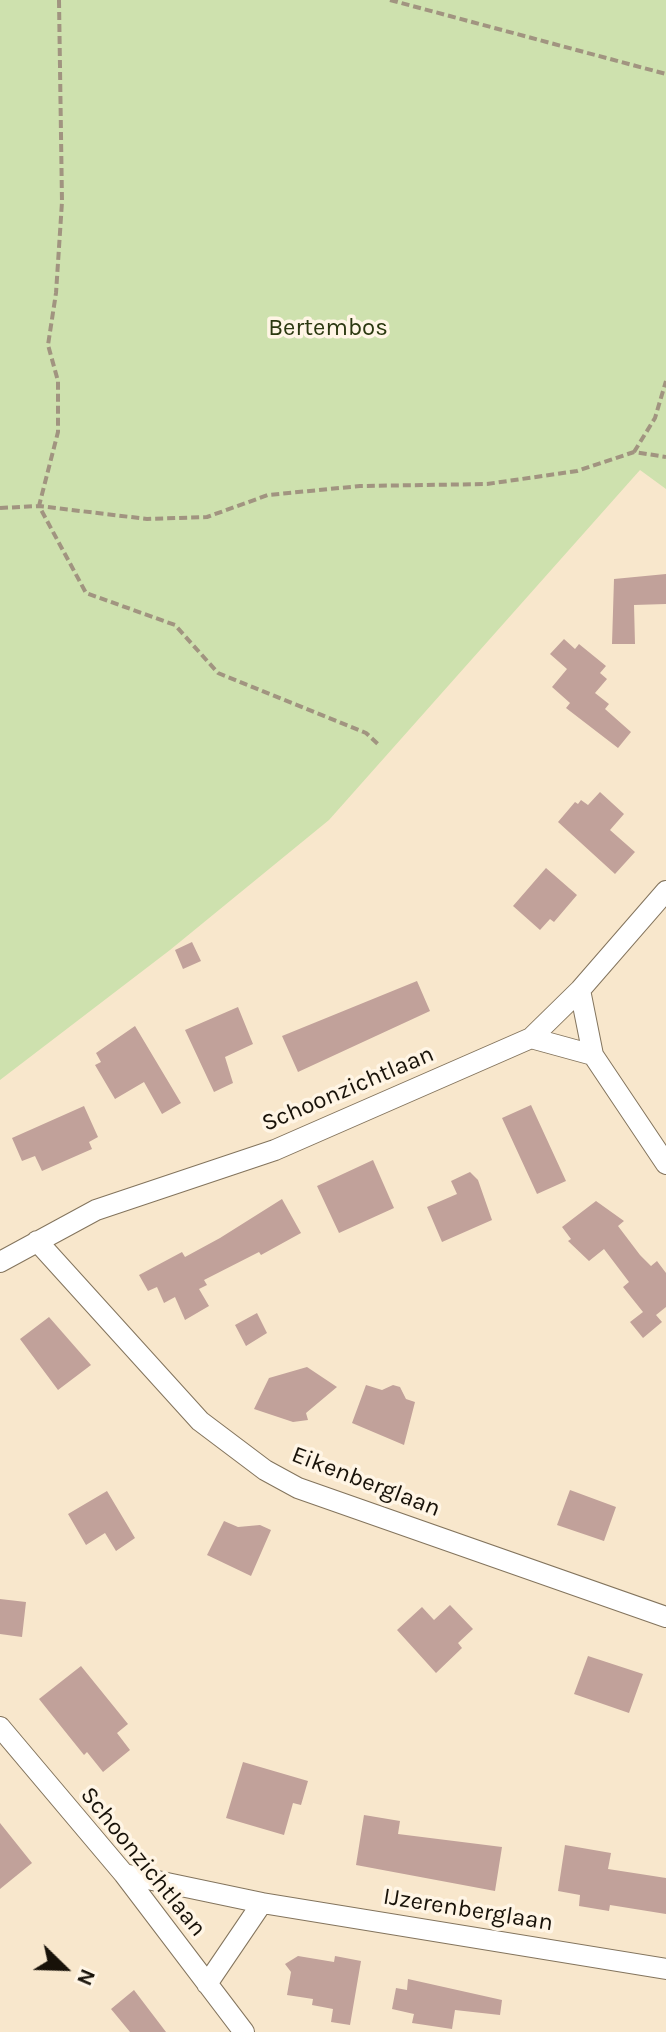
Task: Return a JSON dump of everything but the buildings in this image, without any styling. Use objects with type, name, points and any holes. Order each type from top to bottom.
[{"type":"street","name":"Schoonzichtlaan","points":[[0,1262],[96,1210],[275,1150],[531,1038],[580,990],[666,891]]},
{"type":"street","points":[[580,990],[593,1055],[666,1164]]},
{"type":"street","points":[[531,1038],[593,1055]]},
{"type":"street","name":"Eikenberglaan","points":[[37,1241],[200,1421],[265,1470],[298,1488],[666,1617]]},
{"type":"street","name":"Schoonzichtlaan","points":[[0,1727],[124,1874],[244,2032]]},
{"type":"street","name":"IJzerenberglaan","points":[[124,1874],[262,1903],[666,1969]]},
{"type":"street","points":[[207,1984],[262,1903]]},
{"type":"path","points":[[59,0],[62,202],[56,293],[48,345],[58,381],[58,432],[39,506],[86,593],[175,625],[218,673],[366,733],[380,746]]},
{"type":"path","points":[[390,0],[666,74]]},
{"type":"path","points":[[634,452],[655,418],[666,381]]},
{"type":"path","points":[[0,508],[39,506],[147,519],[207,517],[268,495],[360,486],[487,484],[577,471],[634,452],[666,457]]},
{"type":"green space","name":"Bertembos","points":[[0,0],[666,0],[666,489],[640,470],[329,820],[170,950],[0,1080]]}]
